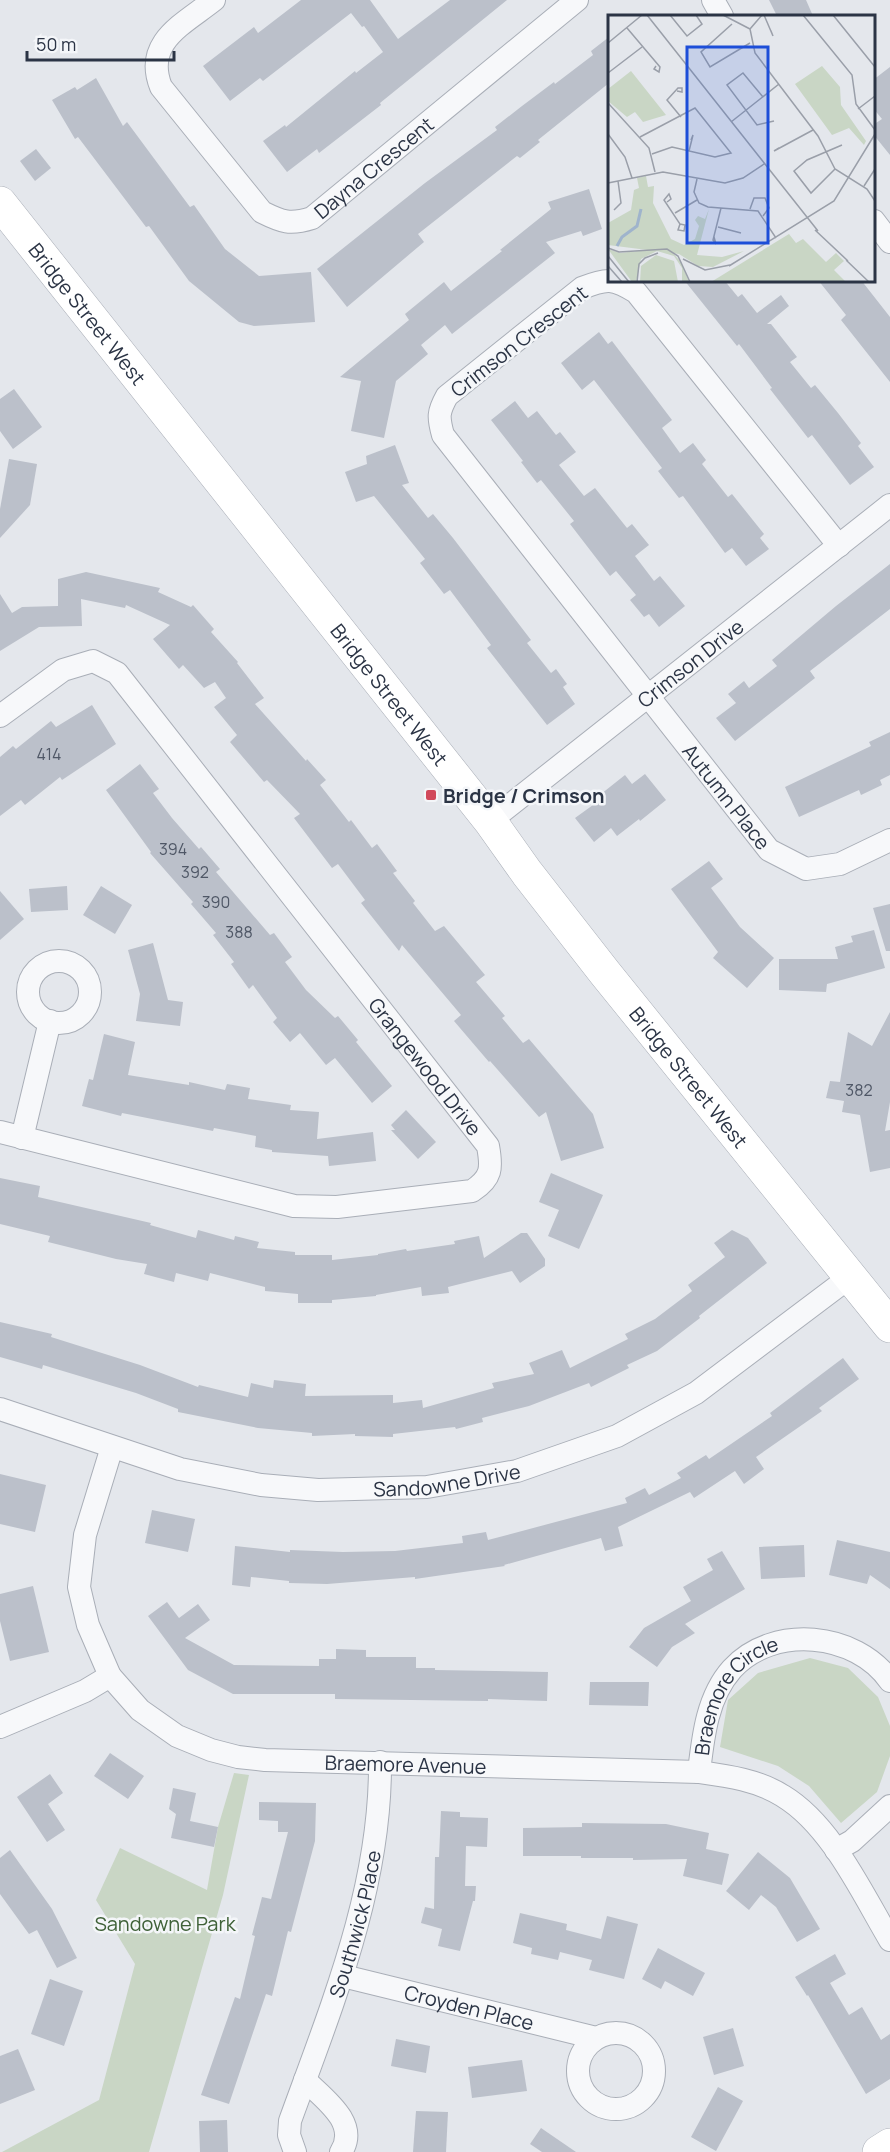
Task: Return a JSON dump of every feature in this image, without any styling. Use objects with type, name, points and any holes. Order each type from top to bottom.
[{"type":"main road","name":"Bridge Street West","points":[[0,202],[490,821],[527,873],[598,964],[890,1326]]},
{"type":"main road","points":[[879,2152],[890,2145]]},
{"type":"street","name":"Dayna Crescent","points":[[214,0],[166,38],[159,47],[156,74],[161,87],[262,212],[280,221],[297,223],[312,218],[577,0]]},
{"type":"street","points":[[713,0],[721,15]]},
{"type":"street","points":[[875,223],[890,242]]},
{"type":"street","name":"Crimson Crescent","points":[[608,281],[602,280],[582,288],[447,396],[439,409],[439,422],[443,435],[648,698]]},
{"type":"street","name":"Crimson Crescent","points":[[615,282],[636,292],[838,546]]},
{"type":"street","name":"Crimson Drive","points":[[490,821],[890,504]]},
{"type":"street","name":"Grangewood Drive","points":[[0,716],[63,670],[93,661],[117,673],[488,1146],[492,1165],[484,1183],[472,1191],[315,1208],[294,1206],[11,1135]]},
{"type":"street","name":"Autumn Place","points":[[648,698],[769,850],[806,869],[840,864],[890,840]]},
{"type":"street","points":[[11,1135],[50,1022]]},
{"type":"street","name":"Sandowne Drive","points":[[0,1409],[180,1469],[261,1485],[318,1490],[427,1487],[517,1472],[617,1436],[696,1393],[850,1277]]},
{"type":"street","name":"Braemore Avenue","points":[[112,1447],[85,1535],[79,1587],[88,1625],[110,1676],[140,1710],[177,1736],[211,1750],[238,1757],[265,1760],[699,1772],[736,1778],[783,1795],[802,1810],[836,1850],[890,1940]]},
{"type":"street","name":"Braemore Circle","points":[[699,1772],[707,1716],[715,1695],[732,1669],[745,1658],[765,1647],[784,1640],[810,1639],[837,1644],[861,1654],[883,1671],[890,1681]]},
{"type":"street","points":[[0,1727],[85,1691],[110,1676]]},
{"type":"street","name":"Southwick Place","points":[[295,2152],[289,2135],[290,2121],[343,1976],[372,1866],[380,1793],[380,1762]]},
{"type":"street","points":[[836,1850],[852,1841],[890,1806]]},
{"type":"street","name":"Croyden Place","points":[[343,1976],[596,2038]]},
{"type":"street","points":[[304,2080],[339,2113],[346,2130],[344,2147],[341,2152]]},
{"type":"green space","points":[[810,1658],[848,1668],[878,1697],[890,1726],[890,1756],[877,1792],[841,1823],[809,1786],[778,1766],[720,1747],[728,1700],[758,1673]]},
{"type":"green space","name":"Sandowne Park","points":[[234,1773],[249,1775],[223,1895],[149,2152],[2,2152],[99,2100],[135,1964],[96,1900],[120,1848],[207,1890],[218,1827]]},
{"type":"building","points":[[301,0],[370,0],[398,39],[450,0],[507,0],[380,103],[381,105],[319,153],[317,149],[287,172],[263,141],[285,125],[286,127],[355,71],[356,73],[383,52],[364,26],[362,27],[351,13],[263,81],[260,78],[230,101],[203,66],[254,27],[258,33]]},
{"type":"building","points":[[769,0],[806,0],[813,15],[776,15]]},
{"type":"building","points":[[608,38],[608,84],[538,140],[540,142],[520,158],[517,156],[418,234],[424,242],[347,307],[317,269],[425,183],[497,130],[495,127],[522,106],[593,55],[591,51]]},
{"type":"building","points":[[890,67],[890,155],[875,136],[875,124],[882,119],[875,110],[875,78]]},
{"type":"building","points":[[96,78],[123,126],[127,122],[190,207],[194,205],[225,249],[259,276],[311,272],[315,322],[254,326],[239,322],[189,281],[149,226],[146,227],[78,137],[75,139],[52,100],[75,87],[77,90]]},
{"type":"building","points":[[36,149],[51,168],[35,181],[20,161]]},
{"type":"building","points":[[589,189],[602,229],[583,236],[581,231],[546,242],[555,253],[452,334],[445,325],[421,345],[428,354],[396,381],[384,438],[351,431],[361,381],[340,377],[409,320],[405,314],[444,282],[451,291],[502,251],[500,250],[551,209],[548,202]]},
{"type":"building","points":[[686,282],[726,282],[738,297],[742,294],[757,313],[781,295],[789,306],[767,324],[771,324],[797,357],[790,362],[811,388],[815,385],[838,413],[861,443],[858,446],[874,467],[850,485],[812,435],[808,438],[739,344],[737,346]]},
{"type":"building","points":[[820,282],[863,282],[890,317],[890,382],[841,320],[846,315]]},
{"type":"building","points":[[599,332],[608,344],[612,341],[672,420],[662,428],[680,453],[693,443],[706,460],[702,464],[728,497],[732,494],[764,534],[760,538],[769,549],[746,566],[732,548],[725,553],[683,496],[679,498],[658,471],[662,468],[594,380],[582,390],[561,363]]},
{"type":"building","points":[[14,389],[42,427],[13,449],[0,431],[0,399]]},
{"type":"building","points":[[515,401],[528,418],[537,411],[556,435],[560,432],[576,452],[559,465],[584,496],[595,488],[627,528],[632,524],[649,545],[635,556],[654,581],[660,576],[685,606],[659,627],[649,614],[644,617],[630,600],[636,595],[616,571],[610,576],[570,524],[574,521],[541,480],[537,483],[491,420]]},
{"type":"building","points":[[395,445],[409,483],[402,485],[428,518],[433,514],[453,538],[531,640],[527,643],[551,673],[556,669],[567,684],[563,687],[575,704],[547,725],[487,648],[491,645],[450,590],[444,594],[420,563],[425,559],[374,496],[356,502],[345,472],[367,464],[366,456]]},
{"type":"building","points":[[9,459],[37,464],[30,505],[0,538],[0,509]]},
{"type":"building","points":[[890,564],[890,609],[810,671],[815,678],[735,741],[716,718],[736,703],[728,694],[744,681],[749,688],[777,666],[772,660]]},
{"type":"building","points":[[86,572],[160,588],[158,592],[191,607],[193,605],[214,629],[211,632],[238,662],[264,698],[255,704],[326,780],[320,785],[349,822],[351,820],[372,848],[377,844],[397,871],[393,873],[415,901],[413,903],[435,931],[444,926],[485,975],[476,982],[505,1016],[502,1018],[523,1043],[529,1039],[593,1114],[604,1148],[561,1161],[546,1112],[539,1117],[489,1062],[454,1021],[461,1015],[402,945],[399,951],[361,903],[365,900],[338,864],[332,868],[294,818],[300,814],[267,780],[264,782],[230,742],[237,735],[214,707],[226,698],[215,682],[204,688],[183,665],[179,669],[153,639],[170,625],[126,605],[125,608],[81,599],[82,626],[39,627],[0,651],[0,594],[12,613],[22,607],[58,606],[58,579]]},
{"type":"building","points":[[92,705],[116,744],[62,780],[60,777],[25,805],[21,800],[0,816],[0,757],[13,746],[16,749],[51,721],[56,727]]},
{"type":"building","points":[[890,732],[890,775],[880,780],[882,785],[861,795],[859,790],[799,817],[785,787],[871,746],[869,742]]},
{"type":"building","points":[[140,764],[159,789],[153,793],[172,818],[220,869],[216,872],[270,935],[274,933],[292,957],[285,962],[306,990],[335,1018],[338,1016],[392,1086],[372,1103],[335,1058],[326,1065],[300,1033],[290,1042],[273,1022],[277,1018],[253,985],[249,989],[231,964],[234,962],[213,935],[216,933],[191,904],[193,902],[150,853],[106,790]]},
{"type":"building","points":[[645,774],[666,800],[617,836],[611,828],[594,842],[575,818],[593,805],[591,802],[625,775],[632,784]]},
{"type":"building","points":[[709,861],[723,879],[711,888],[740,927],[774,958],[747,988],[713,958],[718,952],[671,889]]},
{"type":"building","points":[[67,886],[68,910],[31,912],[29,889]]},
{"type":"building","points":[[101,886],[132,905],[115,934],[83,915]]},
{"type":"building","points":[[0,891],[24,919],[0,940]]},
{"type":"building","points":[[890,904],[890,951],[886,951],[873,908]]},
{"type":"building","points":[[874,930],[885,968],[827,984],[826,992],[779,990],[779,959],[838,959],[835,947],[853,942],[851,936]]},
{"type":"building","points":[[153,943],[168,1000],[183,1002],[180,1026],[136,1021],[140,994],[128,950]]},
{"type":"building","points":[[890,1012],[890,1102],[885,1131],[890,1130],[890,1168],[870,1172],[860,1115],[842,1112],[844,1101],[826,1098],[830,1081],[840,1082],[848,1032],[872,1046]]},
{"type":"building","points":[[104,1034],[135,1042],[128,1075],[189,1085],[189,1082],[225,1090],[227,1084],[250,1088],[248,1099],[291,1105],[290,1110],[319,1112],[317,1139],[373,1132],[376,1161],[329,1166],[328,1156],[272,1152],[272,1150],[255,1147],[256,1136],[214,1128],[213,1131],[122,1113],[121,1116],[82,1106],[89,1079],[93,1080]]},
{"type":"building","points":[[406,1110],[436,1142],[418,1159],[391,1130],[395,1130],[391,1125]]},
{"type":"building","points":[[551,1173],[603,1195],[579,1249],[548,1236],[559,1210],[539,1202]]},
{"type":"building","points":[[0,1178],[40,1186],[38,1197],[151,1223],[150,1225],[196,1238],[198,1230],[234,1240],[235,1236],[259,1242],[257,1248],[295,1252],[295,1255],[332,1255],[332,1260],[455,1244],[454,1241],[479,1236],[484,1258],[521,1233],[527,1233],[545,1259],[545,1266],[520,1283],[512,1271],[448,1287],[449,1293],[422,1296],[421,1287],[376,1296],[332,1300],[332,1303],[298,1303],[298,1294],[265,1291],[265,1287],[210,1273],[208,1281],[176,1273],[174,1282],[144,1274],[147,1264],[116,1259],[48,1242],[50,1236],[0,1224]]},
{"type":"building","points":[[732,1230],[748,1238],[767,1263],[657,1351],[627,1365],[629,1368],[591,1387],[589,1383],[529,1406],[482,1418],[483,1422],[456,1429],[455,1427],[393,1434],[393,1437],[355,1436],[355,1434],[312,1436],[312,1433],[258,1428],[178,1412],[178,1409],[136,1393],[43,1365],[42,1369],[0,1357],[0,1322],[52,1334],[51,1337],[140,1365],[198,1387],[199,1385],[248,1397],[251,1383],[273,1388],[274,1380],[306,1384],[305,1396],[393,1395],[393,1403],[422,1400],[423,1408],[494,1388],[492,1383],[534,1374],[529,1363],[562,1350],[570,1368],[628,1339],[625,1334],[655,1319],[692,1291],[688,1285],[725,1257],[714,1243]]},
{"type":"building","points":[[843,1358],[859,1379],[819,1408],[822,1411],[756,1457],[764,1469],[744,1484],[735,1471],[694,1498],[690,1492],[618,1527],[623,1546],[605,1551],[601,1538],[505,1566],[415,1579],[415,1577],[327,1584],[289,1583],[289,1581],[251,1577],[250,1587],[232,1585],[235,1546],[290,1552],[290,1550],[395,1551],[463,1543],[462,1536],[486,1532],[488,1540],[627,1503],[625,1498],[645,1488],[649,1495],[681,1478],[677,1473],[706,1455],[709,1459],[772,1416],[770,1413]]},
{"type":"building","points":[[0,1474],[46,1485],[35,1532],[0,1524]]},
{"type":"building","points":[[152,1510],[195,1519],[188,1552],[145,1543]]},
{"type":"building","points":[[837,1540],[890,1552],[890,1589],[870,1575],[867,1584],[829,1575]]},
{"type":"building","points":[[804,1545],[805,1577],[761,1579],[759,1547]]},
{"type":"building","points":[[722,1551],[745,1589],[685,1624],[695,1633],[672,1647],[657,1667],[629,1647],[644,1628],[691,1601],[683,1587],[713,1570],[707,1559]]},
{"type":"building","points":[[33,1586],[49,1652],[10,1661],[0,1621],[0,1594]]},
{"type":"building","points":[[167,1602],[179,1618],[198,1604],[210,1620],[185,1638],[234,1665],[319,1666],[319,1659],[336,1659],[336,1649],[366,1650],[366,1657],[416,1657],[416,1668],[548,1672],[547,1701],[335,1699],[335,1694],[233,1694],[188,1670],[148,1616]]},
{"type":"building","points":[[590,1682],[649,1682],[648,1706],[589,1705]]},
{"type":"building","points":[[110,1753],[144,1776],[128,1799],[94,1776]]},
{"type":"building","points":[[50,1774],[63,1793],[48,1804],[65,1830],[47,1842],[17,1797]]},
{"type":"building","points":[[173,1788],[196,1793],[190,1821],[218,1827],[214,1847],[171,1838],[176,1814],[169,1809]]},
{"type":"building","points":[[259,1802],[316,1803],[315,1841],[291,1932],[288,1931],[272,1996],[266,1994],[229,2104],[201,2095],[235,1997],[240,1999],[262,1897],[271,1899],[288,1832],[278,1832],[278,1821],[259,1820]]},
{"type":"building","points":[[441,1811],[460,1812],[460,1817],[488,1818],[487,1847],[466,1846],[465,1886],[476,1886],[475,1901],[473,1901],[460,1951],[438,1946],[442,1929],[421,1923],[425,1907],[434,1909],[435,1857],[439,1857]]},
{"type":"building","points":[[582,1823],[666,1824],[709,1833],[706,1849],[729,1854],[722,1885],[683,1876],[687,1859],[633,1860],[633,1858],[581,1858],[581,1856],[523,1856],[523,1828],[582,1827]]},
{"type":"building","points":[[10,1850],[52,1909],[77,1958],[57,1968],[37,1930],[29,1934],[0,1894],[0,1858]]},
{"type":"building","points":[[758,1852],[790,1878],[820,1929],[797,1942],[776,1907],[761,1895],[749,1910],[726,1891]]},
{"type":"building","points":[[520,1913],[567,1924],[566,1930],[601,1939],[607,1916],[638,1924],[624,1979],[589,1970],[592,1960],[560,1952],[558,1960],[531,1954],[532,1948],[513,1943]]},
{"type":"building","points":[[658,1948],[705,1973],[693,1996],[665,1981],[661,1989],[642,1979]]},
{"type":"building","points":[[835,1954],[846,1974],[830,1983],[849,2015],[862,2007],[881,2040],[890,2034],[890,2079],[866,2094],[795,1977]]},
{"type":"building","points":[[50,1979],[83,1991],[64,2046],[31,2034]]},
{"type":"building","points":[[733,2028],[744,2066],[714,2075],[703,2037]]},
{"type":"building","points":[[396,2039],[430,2046],[426,2073],[391,2066]]},
{"type":"building","points":[[18,2049],[35,2090],[0,2104],[0,2056]]},
{"type":"building","points":[[522,2060],[527,2091],[472,2098],[468,2067]]},
{"type":"building","points":[[718,2087],[743,2101],[716,2151],[691,2137]]},
{"type":"building","points":[[416,2111],[448,2112],[446,2152],[413,2152]]},
{"type":"building","points":[[227,2120],[228,2152],[200,2152],[199,2121]]},
{"type":"building","points":[[541,2128],[576,2152],[542,2152],[530,2144]]},
{"type":"place","name":"Bridge / Crimson","points":[[431,795]]}]
